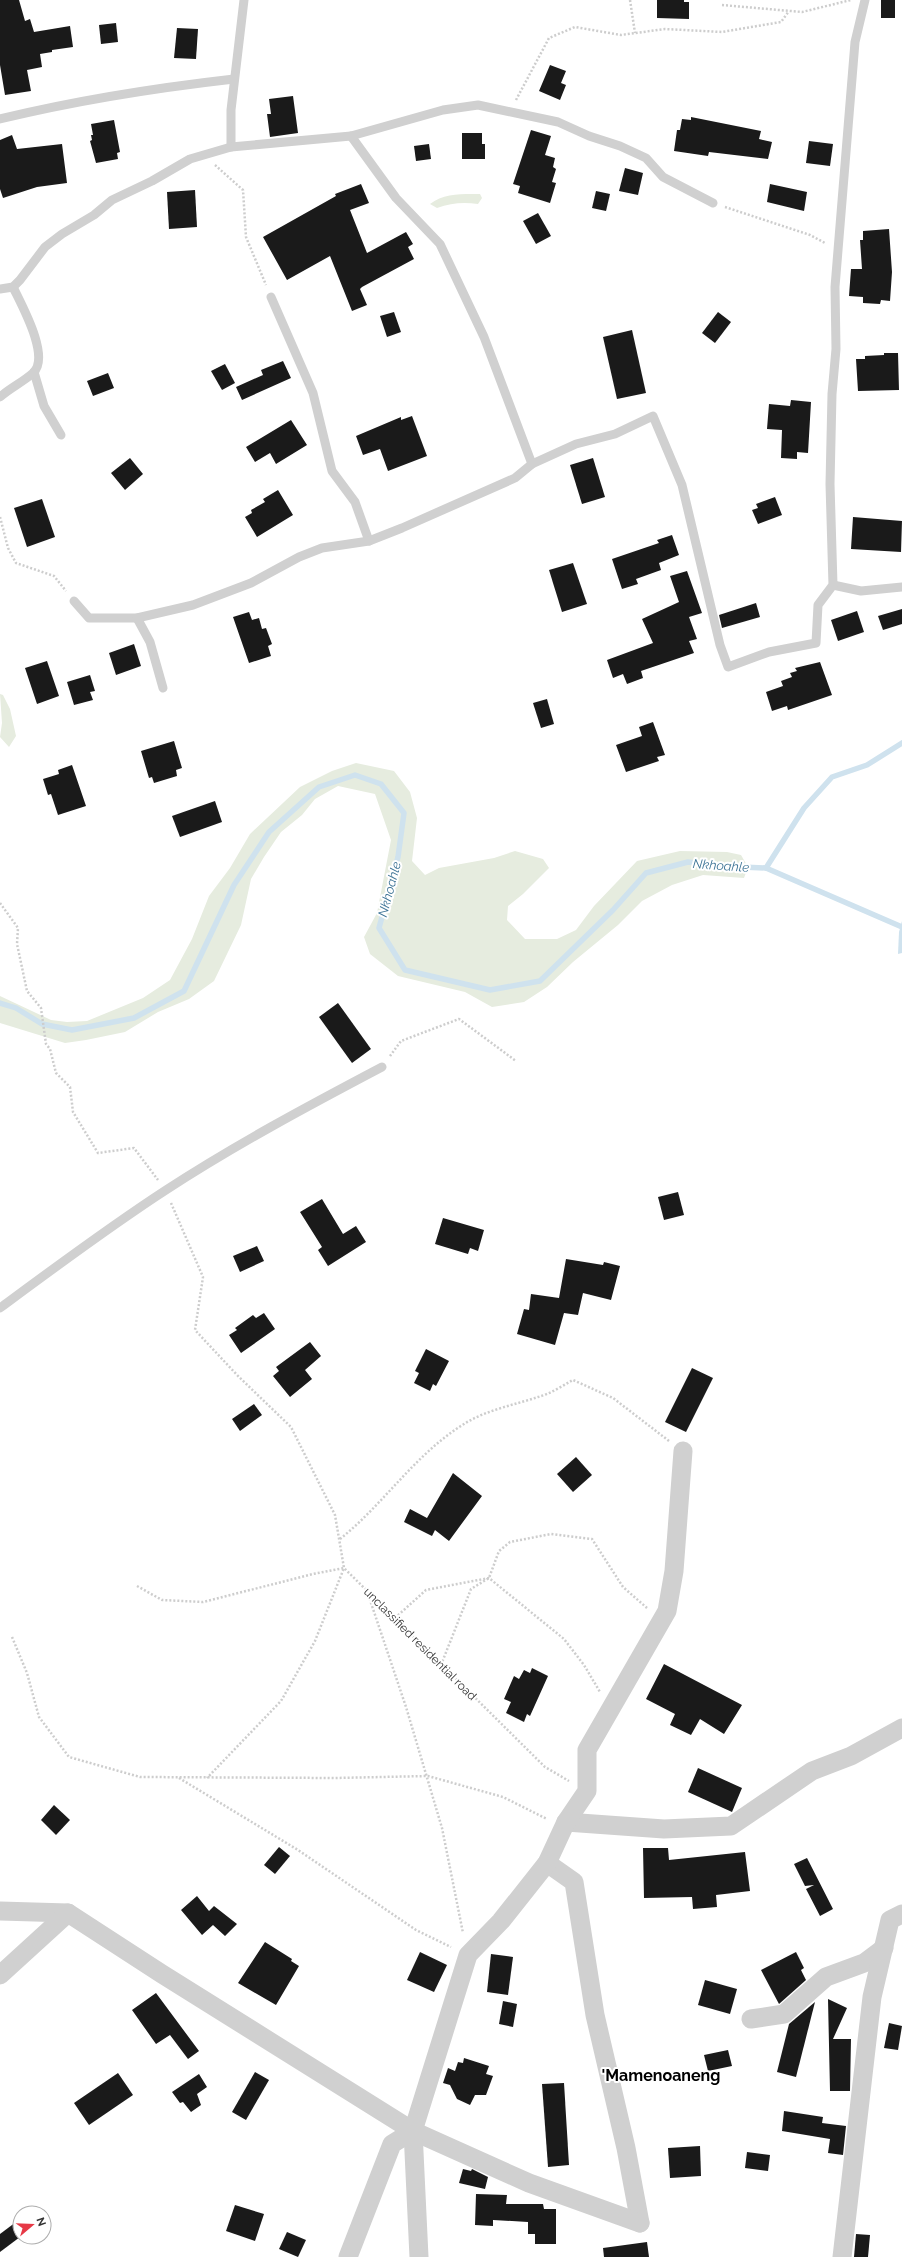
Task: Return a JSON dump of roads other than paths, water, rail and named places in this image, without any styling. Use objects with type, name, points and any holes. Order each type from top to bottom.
[{"type":"street","points":[[419,2257],[413,2131],[468,1955],[501,1921],[548,1863],[566,1822],[587,1791],[587,1750],[664,1614],[674,1571],[683,1452]]},
{"type":"street","points":[[566,1822],[664,1829],[731,1826],[812,1771],[850,1756],[902,1728]]},
{"type":"street","points":[[0,1911],[68,1913],[169,1979],[413,2131],[529,2183],[640,2223],[626,2148],[595,2015],[574,1882],[548,1863]]},
{"type":"street","points":[[0,1975],[68,1913]]},
{"type":"street","points":[[842,2257],[872,1997],[890,1920],[902,1914]]},
{"type":"street","points":[[751,2019],[784,2014],[826,1977],[864,1963],[884,1948]]},
{"type":"street","points":[[348,2257],[392,2144],[413,2131]]},
{"type":"lane","points":[[231,147],[231,110],[244,0]]},
{"type":"lane","points":[[74,602],[89,618],[137,618],[193,605],[244,586],[299,557],[322,548],[369,541],[514,478],[532,464],[576,444],[615,434],[653,416],[682,485],[720,645],[728,667],[770,652],[816,643],[818,605],[833,584],[831,454],[832,394],[836,349],[835,287],[855,42],[865,0]]},
{"type":"lane","points":[[0,119],[100,96],[151,88],[234,80]]},
{"type":"lane","points":[[0,288],[13,287],[45,247],[62,234],[94,215],[112,200],[152,181],[190,159],[208,152],[231,147],[351,136],[443,110],[478,105],[558,122],[589,136],[620,146],[646,158],[663,177],[713,203]]},
{"type":"lane","points":[[351,136],[396,198],[440,244],[484,337],[532,464]]},
{"type":"lane","points":[[13,287],[33,329],[39,357],[34,372],[44,406],[61,435]]},
{"type":"lane","points":[[271,297],[313,393],[332,471],[355,502],[369,541]]},
{"type":"lane","points":[[0,397],[34,372]]},
{"type":"lane","points":[[833,584],[861,591],[902,587]]},
{"type":"lane","points":[[137,618],[150,642],[163,688]]},
{"type":"lane","points":[[0,1308],[165,1190],[279,1121],[382,1067]]},
{"type":"water","points":[[902,921],[902,953],[898,954],[899,932]]},
{"type":"waterway","points":[[766,868],[804,808],[832,777],[867,765],[902,743]]},
{"type":"waterway","name":"Nkhoahle","points":[[0,1003],[16,1008],[42,1024],[72,1030],[134,1018],[184,991],[234,885],[269,832],[319,787],[355,775],[381,784],[404,813],[398,857],[379,928],[405,970],[490,990],[540,981],[613,910],[646,873],[688,862],[719,866],[766,868],[902,927]]},
{"type":"district","name":"'Mamenoaneng","points":[[661,2075]]}]
